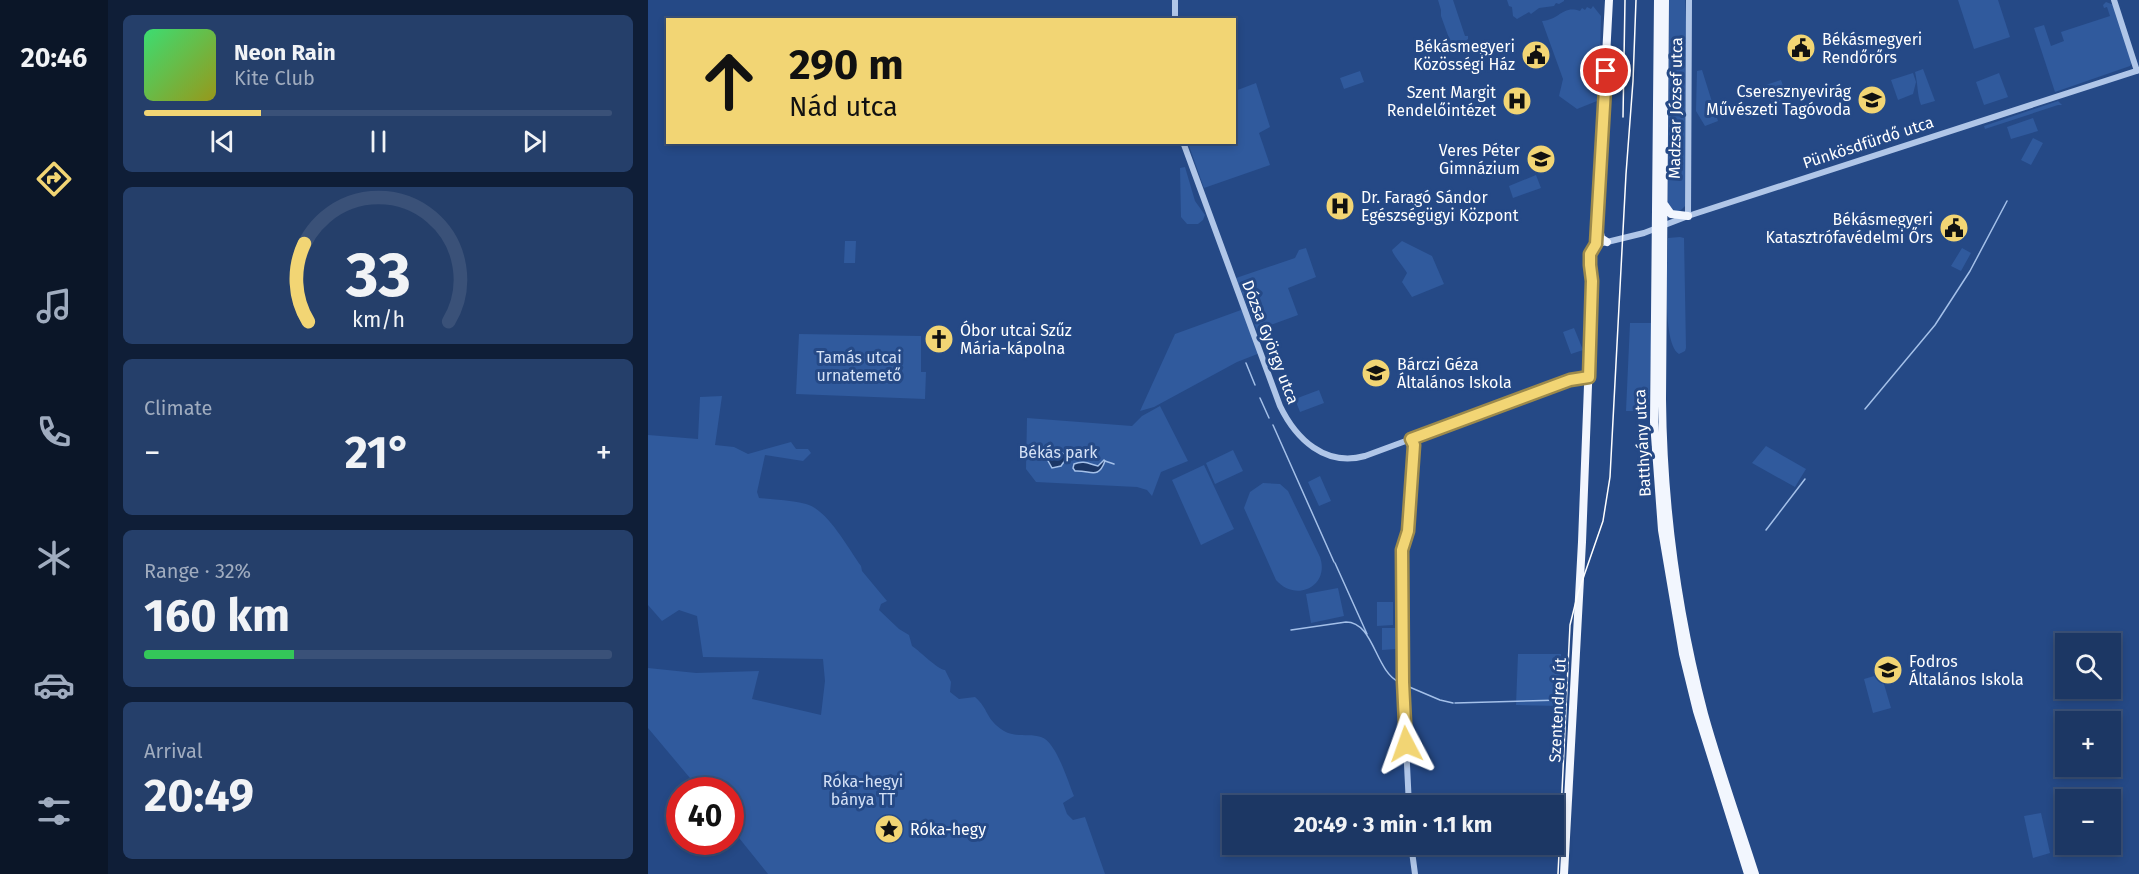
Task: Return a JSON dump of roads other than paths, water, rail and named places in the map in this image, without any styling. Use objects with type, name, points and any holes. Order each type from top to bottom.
[{"type":"main road","points":[[1589,377],[1592,281],[1590,254],[1595,246],[1598,213],[1609,0]]},
{"type":"main road","name":"Batthyány utca","points":[[1658,0],[1662,426],[1666,496],[1688,644],[1704,714],[1755,874]]},
{"type":"main road","name":"Batthyány utca","points":[[1665,0],[1664,204],[1660,227],[1654,422],[1665,549],[1683,654],[1695,701],[1748,874]]},
{"type":"main road","points":[[1664,204],[1671,214],[1688,216]]},
{"type":"main road","points":[[1598,213],[1600,235],[1607,242]]},
{"type":"main road","name":"Szentendrei út","points":[[1564,874],[1589,377]]},
{"type":"street","points":[[1175,0],[1175,18]]},
{"type":"street","name":"Madzsar József utca","points":[[1688,216],[1689,0]]},
{"type":"street","points":[[2114,0],[2138,71]]},
{"type":"street","name":"Pünkösdfürdő utca","points":[[1595,246],[1660,227],[2138,71]]},
{"type":"street","name":"Dózsa György utca","points":[[1183,144],[1275,394],[1289,423],[1302,438],[1324,455],[1340,459],[1355,458],[1411,439]]},
{"type":"street","points":[[1408,795],[1403,685],[1402,550],[1408,531],[1414,445],[1411,439],[1570,380],[1589,377]]},
{"type":"street","points":[[1412,855],[1415,874]]},
{"type":"waterway","points":[[1865,409],[1935,325],[1970,271],[2007,201]]},
{"type":"waterway","points":[[1246,363],[1255,385]]},
{"type":"waterway","points":[[1260,398],[1269,418]]},
{"type":"waterway","points":[[1273,425],[1334,562]]},
{"type":"waterway","points":[[1105,461],[1114,464]]},
{"type":"waterway","points":[[1766,530],[1805,479]]},
{"type":"waterway","points":[[1335,563],[1367,634]]},
{"type":"waterway","points":[[1291,630],[1346,622],[1355,624],[1363,630],[1385,668],[1399,682]]},
{"type":"waterway","points":[[1407,686],[1453,703]]},
{"type":"waterway","points":[[1455,703],[1561,700]]},
{"type":"tram line","points":[[1623,117],[1625,0]]},
{"type":"tram line","points":[[1558,874],[1570,625],[1578,593],[1603,521],[1610,477],[1636,0]]},
{"type":"place","name":"Békásmegyeri Rendőrőrs","points":[[1801,48]]},
{"type":"place","name":"Békásmegyeri Közösségi Ház","points":[[1536,55]]},
{"type":"place","name":"Cseresznyevirág Művészeti Tagóvoda","points":[[1872,100]]},
{"type":"place","name":"Szent Margit Rendelőintézet","points":[[1517,101]]},
{"type":"place","name":"Veres Péter Gimnázium","points":[[1541,159]]},
{"type":"place","name":"Dr. Faragó Sándor Egészségügyi Központ","points":[[1340,206]]},
{"type":"place","name":"Békásmegyeri Katasztrófavédelmi Őrs","points":[[1954,228]]},
{"type":"place","name":"Óbor utcai Szűz Mária-kápolna","points":[[939,339]]},
{"type":"place","name":"Bárczi Géza Általános Iskola","points":[[1376,373]]},
{"type":"place","name":"Fodros Általános Iskola","points":[[1888,670]]},
{"type":"place","name":"Róka-hegy","points":[[889,829]]},
{"type":"park label","name":"Tamás utcai urnatemető","points":[[859,366]]},
{"type":"park label","name":"Békás park","points":[[1058,452]]},
{"type":"park label","name":"Róka-hegyi bánya TT","points":[[863,790]]}]
